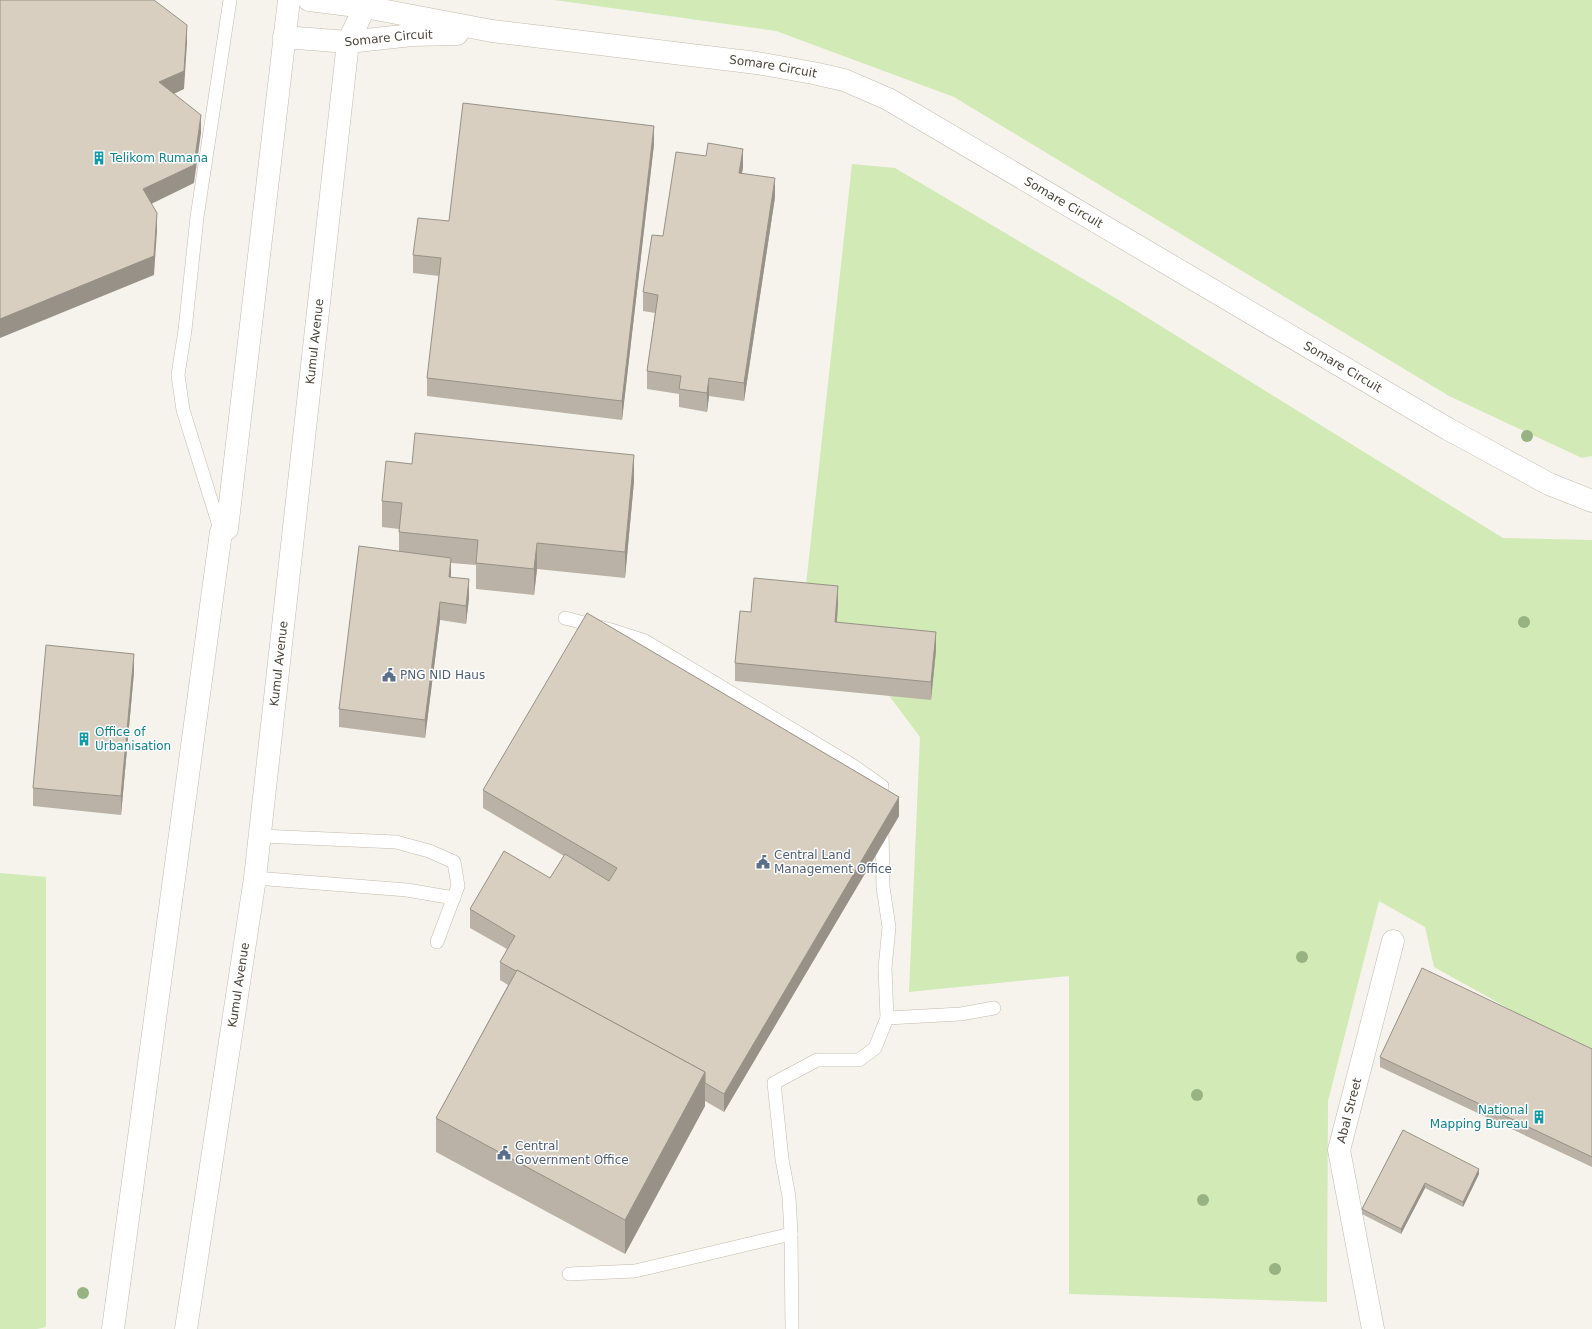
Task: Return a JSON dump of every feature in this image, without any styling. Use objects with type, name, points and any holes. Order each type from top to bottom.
[{"type":"street","points":[[113,1329],[221,532],[227,529],[289,0]]},
{"type":"street","name":"Somare Circuit","points":[[309,0],[364,4],[492,31],[757,63],[806,71],[844,80],[888,99],[1448,429],[1549,484],[1592,501]]},
{"type":"street","name":"Kumul Avenue","points":[[186,1329],[261,836],[348,42],[364,4]]},
{"type":"street","name":"Somare Circuit","points":[[284,37],[348,42],[412,35],[492,31]]},
{"type":"street","name":"Abal Street","points":[[1373,1329],[1339,1150],[1393,941]]},
{"type":"lane","points":[[221,532],[183,410],[178,375],[185,330],[197,217],[230,0]]},
{"type":"lane","points":[[565,618],[611,630],[645,642],[852,764],[882,786],[883,887],[888,927],[885,968],[887,1018],[875,1048],[859,1060],[817,1060],[774,1083],[782,1159],[789,1197],[792,1329]]},
{"type":"lane","points":[[261,836],[396,842],[429,851],[454,862],[458,886],[437,942]]},
{"type":"lane","points":[[255,878],[407,890],[454,898]]},
{"type":"lane","points":[[887,1018],[961,1014],[994,1008]]},
{"type":"lane","points":[[569,1274],[635,1271],[791,1234]]},
{"type":"green space","points":[[554,0],[1592,0],[1592,456],[1582,458],[1449,396],[954,97],[776,31]]},
{"type":"green space","points":[[852,164],[895,168],[1122,302],[1503,538],[1592,540],[1592,1055],[1434,967],[1425,927],[1379,901],[1328,1101],[1327,1302],[1069,1294],[1069,976],[909,992],[920,737],[806,585]]},
{"type":"green space","points":[[0,873],[46,877],[46,1327],[37,1329],[0,1329]]},
{"type":"building","name":"Telikom Rumana","points":[[0,0],[154,0],[187,25],[184,71],[159,82],[201,115],[194,165],[143,189],[157,213],[154,256],[0,319]]},
{"type":"building","points":[[463,103],[654,126],[622,401],[427,378],[441,258],[413,255],[418,218],[449,221]]},
{"type":"building","points":[[708,143],[743,149],[739,173],[775,178],[744,383],[709,378],[707,393],[679,389],[681,376],[647,371],[658,295],[643,292],[652,235],[663,236],[676,152],[706,156]]},
{"type":"building","points":[[415,433],[634,455],[625,552],[537,543],[534,569],[476,563],[478,540],[399,532],[402,503],[382,501],[386,461],[412,464]]},
{"type":"building","name":"PNG NID Haus","points":[[359,546],[451,558],[449,577],[469,579],[466,606],[440,602],[425,720],[339,709]]},
{"type":"building","points":[[754,578],[838,586],[835,622],[936,632],[931,682],[735,663],[740,611],[751,612]]},
{"type":"building","points":[[587,613],[899,797],[724,1094],[705,1083],[705,1072],[500,962],[515,936],[470,909],[504,851],[550,878],[565,854],[609,881],[617,868],[483,790]]},
{"type":"building","name":"Office of Urbanisation","points":[[46,645],[134,654],[121,796],[33,788]]},
{"type":"building","name":"National Mapping Bureau","points":[[1422,968],[1592,1049],[1592,1157],[1380,1057]]},
{"type":"building","points":[[517,970],[705,1072],[625,1220],[436,1118]]},
{"type":"building","points":[[1403,1130],[1479,1169],[1463,1202],[1425,1183],[1401,1229],[1362,1209]]},
{"type":"place","name":"Telikom Rumana","points":[[99,158]]},
{"type":"place","name":"PNG NID Haus","points":[[389,675]]},
{"type":"place","name":"Office of Urbanisation","points":[[84,739]]},
{"type":"place","name":"Central Land Management Office","points":[[763,862]]},
{"type":"place","name":"National Mapping Bureau","points":[[1539,1117]]},
{"type":"place","name":"Central Government Office","points":[[504,1153]]}]
